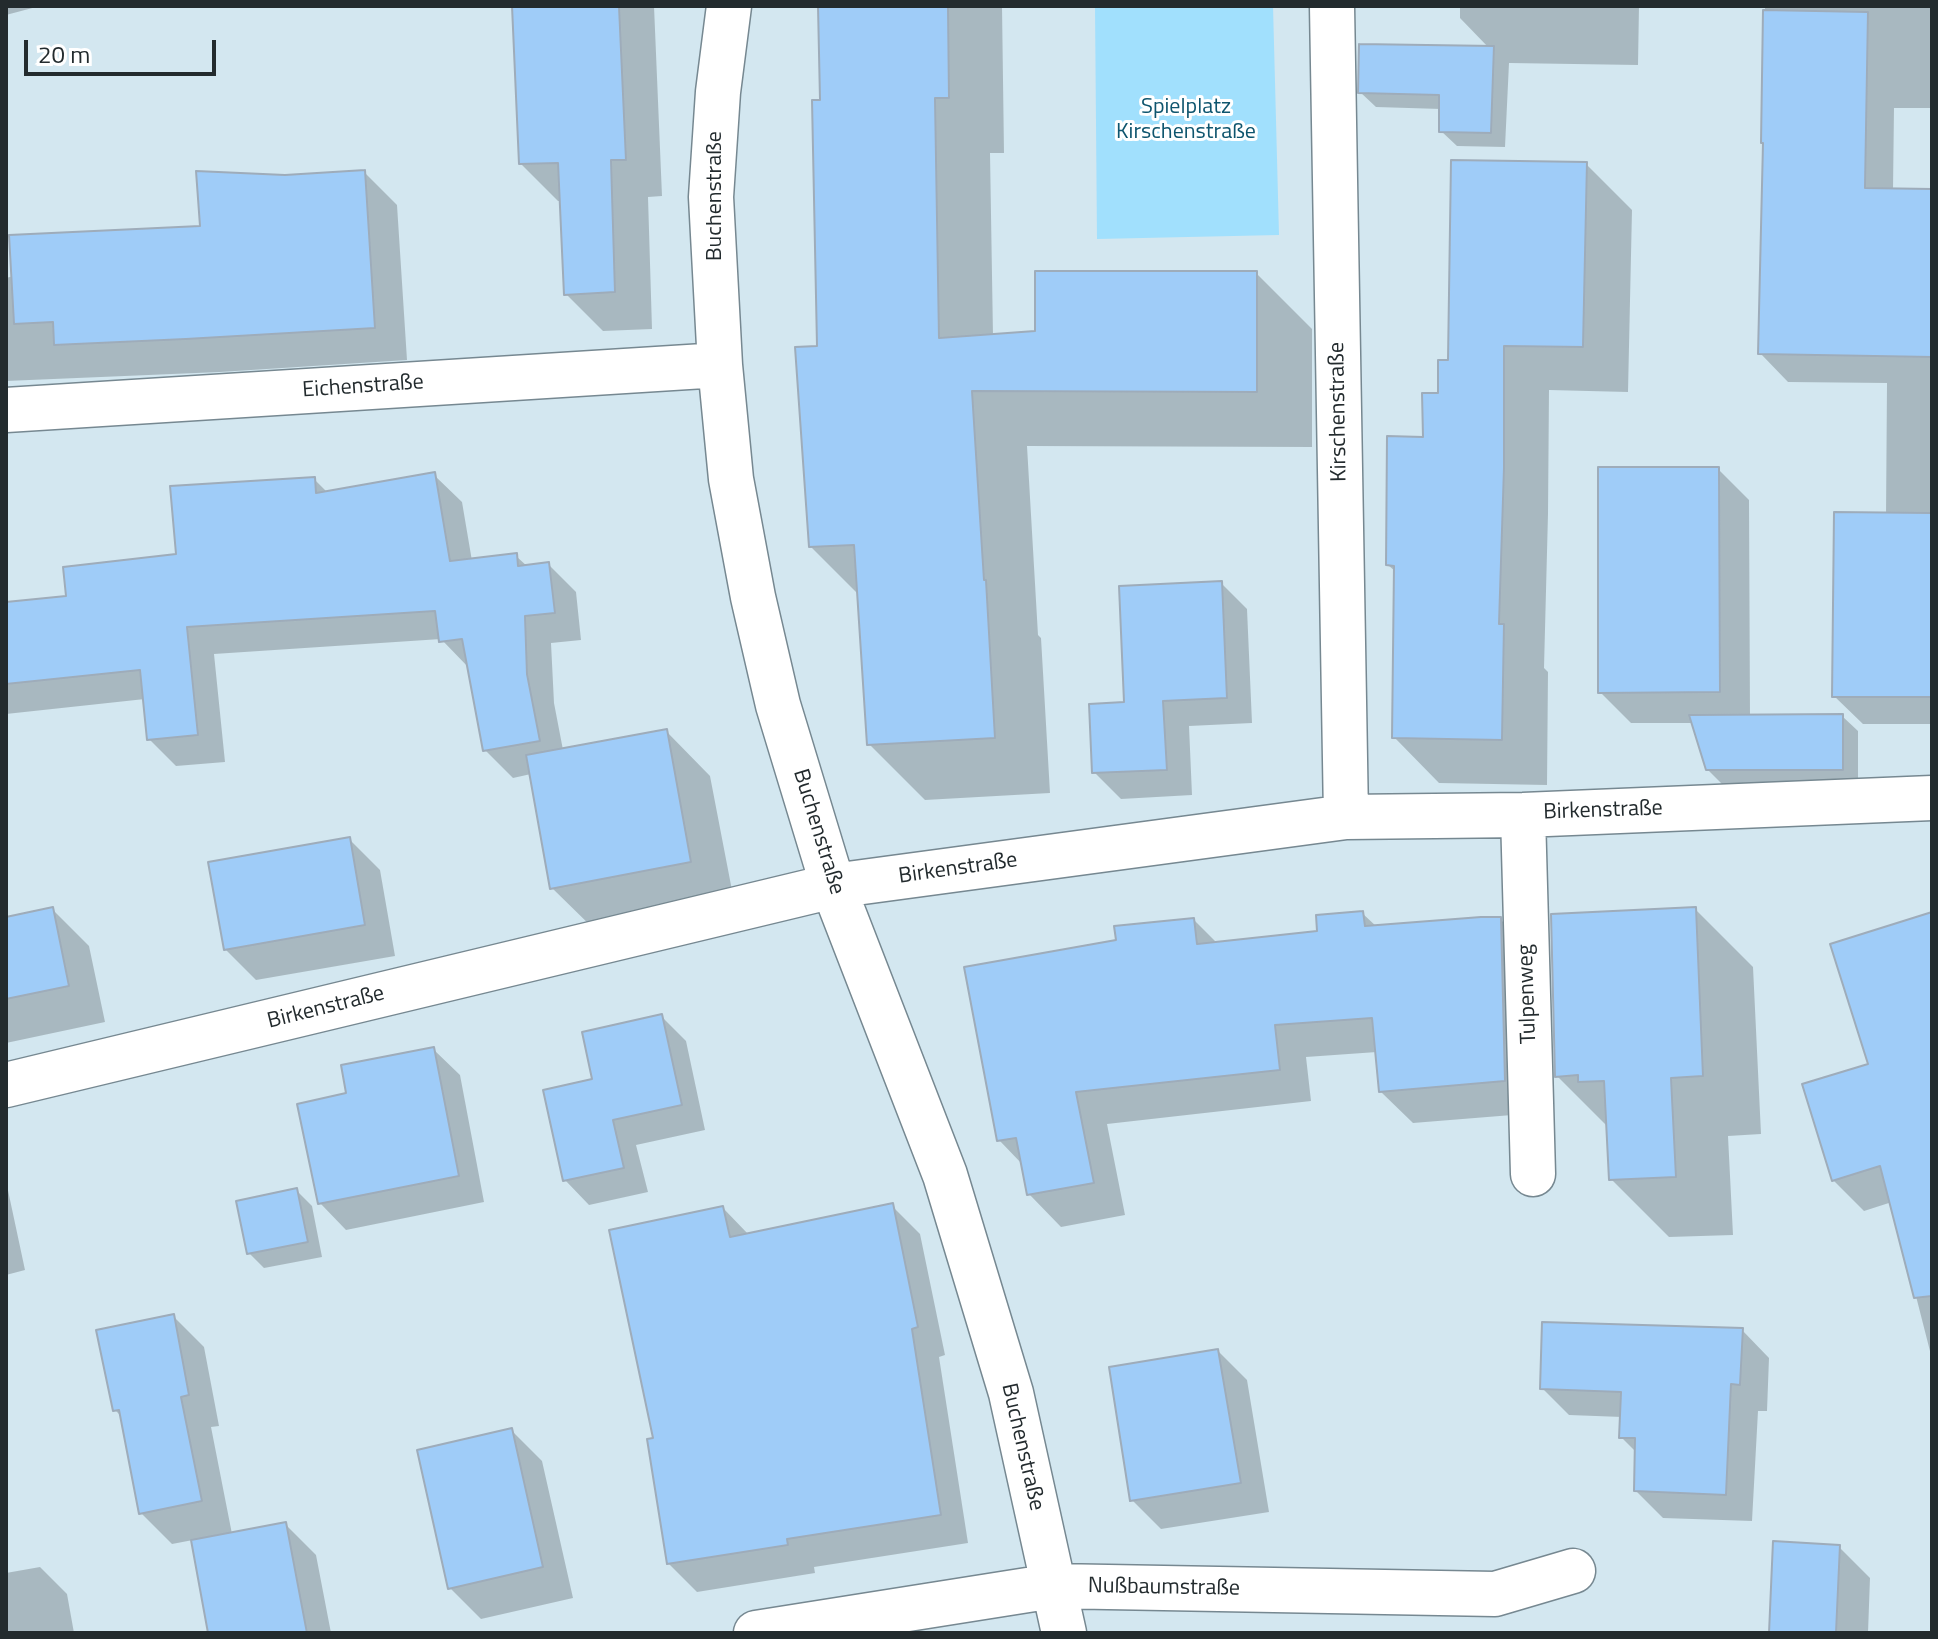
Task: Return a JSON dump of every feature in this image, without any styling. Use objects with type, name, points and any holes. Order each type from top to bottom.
[{"type":"street","name":"Buchenstraße","points":[[729,6],[718,92],[711,197],[720,365],[731,479],[753,597],[778,705],[833,886],[945,1175],[1011,1393],[1064,1633]]},
{"type":"street","name":"Kirschenstraße","points":[[1332,6],[1346,817]]},
{"type":"street","name":"Eichenstraße","points":[[6,410],[720,365]]},
{"type":"street","name":"Birkenstraße","points":[[6,1085],[833,886],[1346,817],[1523,815],[1932,798]]},
{"type":"street","name":"Tulpenweg","points":[[1523,815],[1533,1174]]},
{"type":"street","name":"Nußbaumstraße","points":[[756,1633],[1053,1586],[1495,1594],[1573,1571]]},
{"type":"green space","name":"Spielplatz Kirschenstraße","points":[[1095,6],[1273,6],[1279,235],[1097,239]]},
{"type":"building","points":[[512,6],[619,6],[626,160],[611,160],[615,292],[564,295],[558,163],[519,164]]},
{"type":"building","points":[[818,6],[948,6],[949,98],[935,98],[939,338],[1035,331],[1035,271],[1257,271],[1257,392],[972,391],[995,738],[867,745],[854,545],[809,547],[795,347],[817,346],[812,100],[820,100]]},
{"type":"building","points":[[1763,10],[1868,12],[1865,188],[1932,189],[1932,357],[1758,354]]},
{"type":"building","points":[[1359,44],[1494,46],[1491,133],[1439,132],[1439,95],[1358,93]]},
{"type":"building","points":[[1451,160],[1587,162],[1583,347],[1504,346],[1499,624],[1504,624],[1502,740],[1392,738],[1394,566],[1386,565],[1387,436],[1423,437],[1422,393],[1438,393],[1438,360],[1448,360]]},
{"type":"building","points":[[365,170],[375,328],[54,345],[53,322],[14,324],[9,235],[200,226],[196,171],[285,175]]},
{"type":"building","points":[[1598,467],[1719,467],[1720,692],[1598,693]]},
{"type":"building","points":[[435,472],[450,561],[517,553],[518,566],[549,562],[555,613],[525,616],[527,674],[540,741],[483,751],[462,639],[439,642],[435,611],[187,627],[198,735],[147,740],[140,670],[6,684],[6,602],[66,596],[63,567],[176,554],[170,486],[315,477],[316,493]]},
{"type":"building","points":[[1834,512],[1932,513],[1932,697],[1832,697]]},
{"type":"building","points":[[1222,581],[1227,698],[1163,701],[1167,770],[1092,773],[1089,704],[1124,702],[1119,586]]},
{"type":"building","points":[[1843,714],[1843,770],[1706,770],[1689,715]]},
{"type":"building","points":[[667,729],[691,862],[550,889],[526,755]]},
{"type":"building","points":[[350,837],[365,925],[224,950],[208,862]]},
{"type":"building","points":[[53,907],[69,986],[6,999],[6,917]]},
{"type":"building","points":[[1696,907],[1703,1076],[1671,1078],[1676,1177],[1609,1180],[1604,1081],[1578,1082],[1578,1075],[1555,1077],[1551,914]]},
{"type":"building","points":[[1363,911],[1365,926],[1501,917],[1505,1081],[1379,1092],[1372,1018],[1275,1025],[1280,1070],[1076,1092],[1094,1183],[1027,1195],[1016,1138],[997,1141],[964,967],[1116,940],[1114,926],[1194,918],[1197,944],[1317,931],[1316,915]]},
{"type":"building","points":[[1932,912],[1932,1296],[1914,1298],[1880,1166],[1832,1181],[1802,1084],[1868,1064],[1830,944]]},
{"type":"building","points":[[662,1014],[682,1105],[613,1120],[624,1168],[563,1181],[543,1090],[592,1079],[582,1032]]},
{"type":"building","points":[[434,1047],[459,1176],[318,1204],[297,1104],[346,1093],[341,1065]]},
{"type":"building","points":[[297,1188],[308,1242],[247,1254],[236,1201]]},
{"type":"building","points":[[893,1203],[918,1327],[912,1329],[941,1515],[787,1539],[788,1545],[667,1564],[647,1439],[653,1438],[609,1230],[723,1206],[730,1237]]},
{"type":"building","points":[[174,1314],[189,1395],[181,1397],[202,1501],[139,1514],[119,1410],[113,1411],[96,1330]]},
{"type":"building","points":[[1542,1322],[1743,1328],[1740,1385],[1731,1384],[1726,1495],[1634,1491],[1635,1438],[1619,1438],[1621,1392],[1540,1389]]},
{"type":"building","points":[[1218,1349],[1241,1483],[1130,1501],[1109,1367]]},
{"type":"building","points":[[512,1428],[543,1567],[448,1589],[417,1450]]},
{"type":"building","points":[[286,1522],[307,1633],[208,1633],[191,1540]]},
{"type":"building","points":[[1773,1541],[1840,1545],[1836,1633],[1769,1633]]}]
